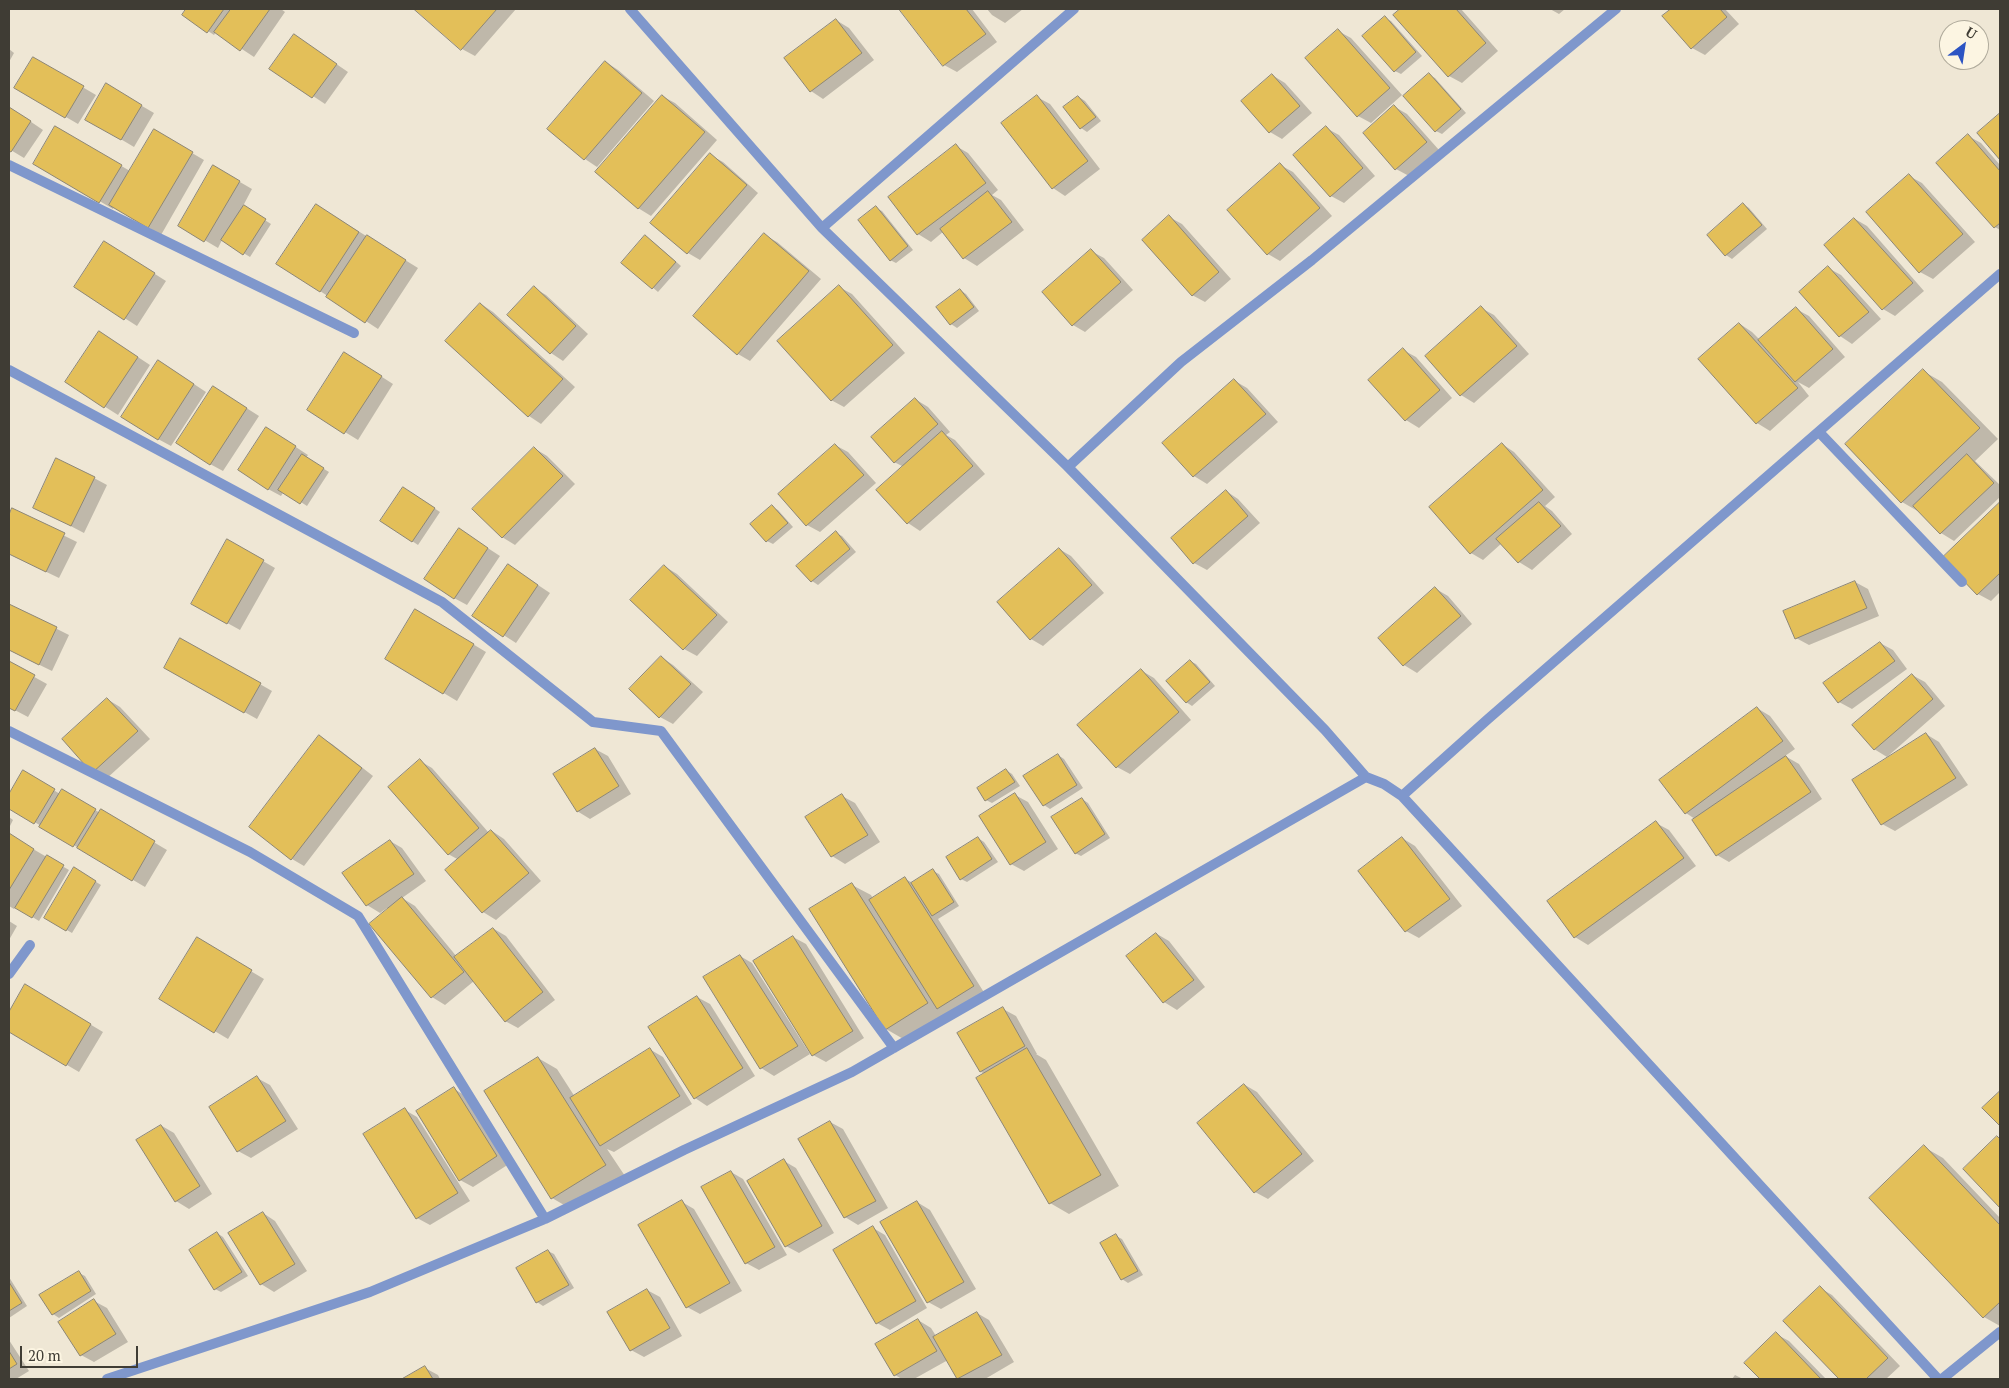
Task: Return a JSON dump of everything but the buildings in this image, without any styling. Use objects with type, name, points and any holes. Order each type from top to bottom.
[{"type":"street","points":[[630,9],[822,228],[1068,467],[1326,730],[1366,777],[1384,784],[1402,796],[1938,1379]]},
{"type":"street","points":[[822,228],[1074,9]]},
{"type":"street","points":[[1068,467],[1181,362],[1312,260],[1616,9]]},
{"type":"street","points":[[9,165],[354,333]]},
{"type":"street","points":[[1402,796],[2000,274]]},
{"type":"street","points":[[9,370],[442,602],[593,722],[661,731],[894,1048]]},
{"type":"street","points":[[1818,432],[1962,582]]},
{"type":"street","points":[[9,731],[97,777],[250,852],[358,916],[546,1219]]},
{"type":"street","points":[[107,1379],[370,1292],[546,1219],[684,1150],[852,1072],[1366,777]]},
{"type":"street","points":[[9,974],[30,944]]},
{"type":"street","points":[[1942,1379],[2000,1332]]}]
